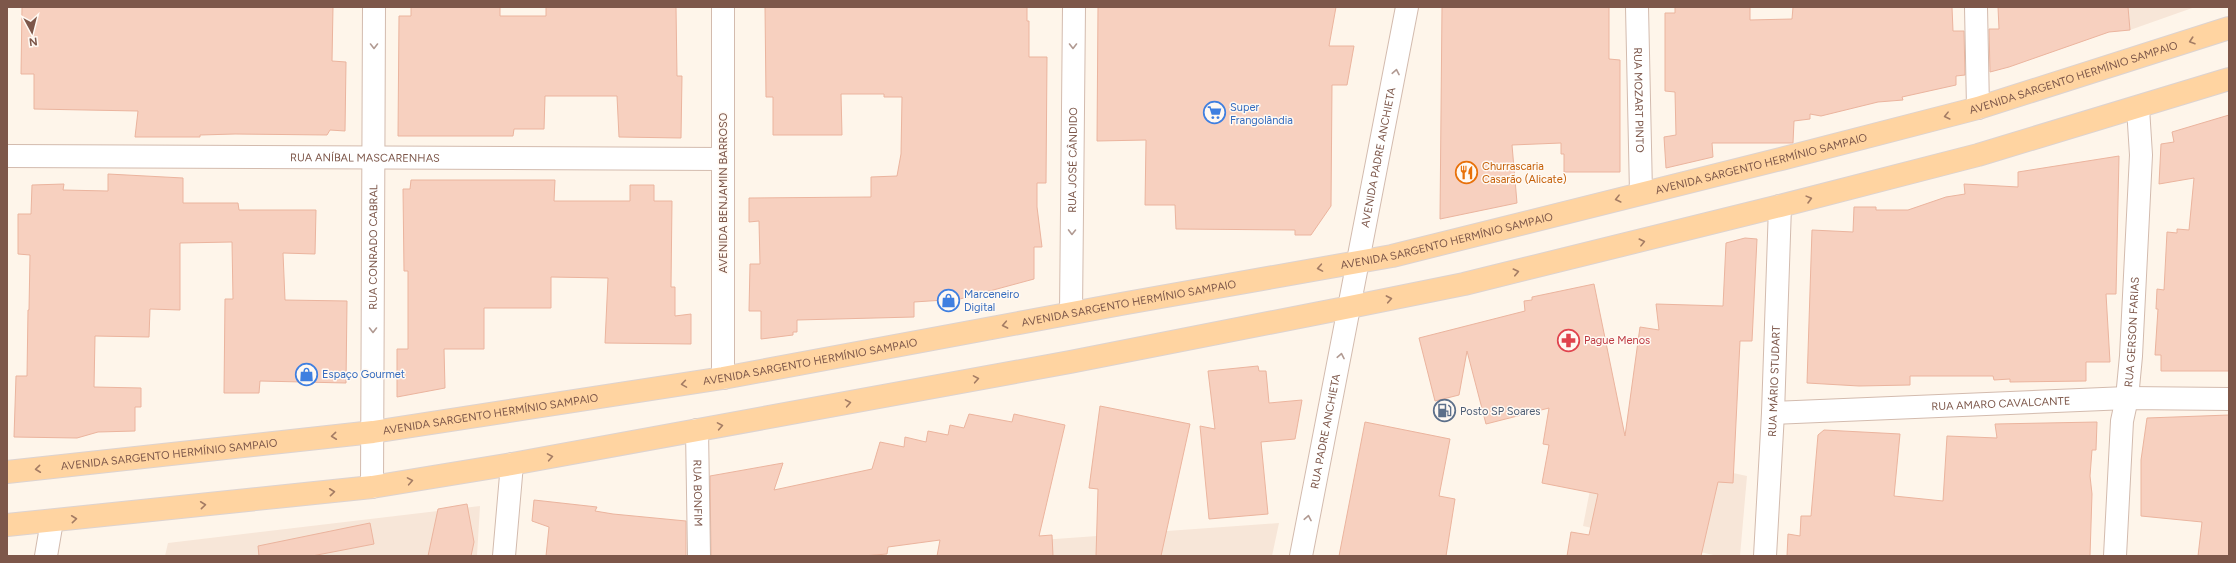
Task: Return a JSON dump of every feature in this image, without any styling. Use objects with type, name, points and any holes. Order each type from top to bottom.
[{"type":"main road","name":"AVENIDA SARGENTO HERMÍNIO SAMPAIO","points":[[7,472],[373,432],[723,378],[1071,313],[1392,256],[1978,108],[2229,28]]},
{"type":"main road","points":[[7,525],[372,487],[512,464],[1078,361],[1480,281],[1978,155],[2138,108],[2229,79]]},
{"type":"street","name":"RUA CONRADO CABRAL","points":[[372,487],[374,7]]},
{"type":"street","name":"AVENIDA BENJAMIN BARROSO","points":[[723,7],[723,378]]},
{"type":"street","name":"RUA JOSÉ CÂNDIDO","points":[[1071,313],[1074,7]]},
{"type":"street","name":"AVENIDA PADRE ANCHIETA","points":[[1350,307],[1407,7]]},
{"type":"street","name":"RUA MOZART PINTO","points":[[1637,7],[1641,193]]},
{"type":"street","points":[[1976,7],[1978,108]]},
{"type":"street","name":"RUA GERSON FARIAS","points":[[2115,556],[2122,421],[2127,398],[2132,356],[2141,155],[2138,108]]},
{"type":"street","name":"RUA ANÍBAL MASCARENHAS","points":[[7,156],[723,159]]},
{"type":"street","name":"RUA MÁRIO STUDART","points":[[1765,556],[1773,413],[1780,206]]},
{"type":"street","name":"RUA PADRE ANCHIETA","points":[[1301,556],[1350,307]]},
{"type":"street","name":"RUA AMARO CAVALCANTE","points":[[1773,413],[2127,398],[2229,399]]},
{"type":"street","name":"RUA BONFIM","points":[[697,430],[699,556]]},
{"type":"street","points":[[504,556],[512,464]]},
{"type":"street","points":[[46,556],[52,521]]},
{"type":"shaded area","points":[[2128,7],[2195,7],[2130,30]]},
{"type":"shaded area","points":[[1599,444],[1747,476],[1740,556],[1718,556],[1583,526]]},
{"type":"shaded area","points":[[480,506],[477,556],[165,556],[168,543]]},
{"type":"shaded area","points":[[1279,523],[1272,556],[1038,556],[1041,540]]},
{"type":"building","points":[[22,7],[333,7],[332,61],[346,62],[345,131],[330,130],[327,135],[235,134],[200,135],[200,137],[135,137],[138,111],[34,109],[34,74],[21,74]]},
{"type":"building","points":[[411,7],[500,7],[500,16],[546,16],[546,7],[676,7],[677,76],[682,76],[681,138],[619,137],[617,96],[545,96],[544,129],[514,129],[513,136],[398,136],[399,16],[411,16]]},
{"type":"building","points":[[765,7],[1027,7],[1027,21],[1029,21],[1029,57],[1047,57],[1046,183],[1037,183],[1037,207],[1042,247],[1034,247],[1034,279],[960,299],[914,302],[914,317],[797,320],[797,332],[793,332],[793,335],[761,339],[761,311],[749,311],[750,264],[760,264],[759,221],[749,222],[749,198],[871,197],[871,177],[897,176],[901,154],[902,97],[884,97],[884,94],[841,94],[842,135],[773,135],[773,97],[766,97]]},
{"type":"building","name":"Super Frangolândia","points":[[1098,7],[1336,7],[1329,46],[1354,46],[1347,85],[1332,85],[1331,206],[1311,235],[1295,235],[1295,230],[1176,229],[1175,205],[1145,205],[1146,140],[1097,141]]},
{"type":"building","points":[[1442,7],[1609,7],[1609,59],[1620,60],[1620,172],[1564,172],[1564,154],[1561,154],[1561,143],[1512,145],[1517,203],[1440,219]]},
{"type":"building","points":[[1675,7],[1750,7],[1750,20],[1792,19],[1793,7],[1952,7],[1953,31],[1964,31],[1965,75],[1956,76],[1956,85],[1902,97],[1903,100],[1878,102],[1821,116],[1810,114],[1810,119],[1794,121],[1793,143],[1712,143],[1713,157],[1666,168],[1664,137],[1676,135],[1675,92],[1665,91],[1665,13],[1675,13]]},
{"type":"building","points":[[1998,7],[2128,7],[2130,30],[2109,32],[2009,67],[1990,72],[1989,29],[1999,29]]},
{"type":"building","points":[[2229,115],[2229,371],[2161,371],[2161,355],[2155,355],[2158,309],[2156,309],[2157,289],[2164,290],[2167,232],[2177,233],[2177,229],[2189,230],[2194,178],[2159,184],[2161,144],[2174,142],[2172,132]]},
{"type":"building","points":[[2119,156],[2116,294],[2106,294],[2110,362],[2086,362],[2086,381],[2010,382],[2010,379],[1994,380],[1993,376],[1910,376],[1910,385],[1859,386],[1807,383],[1812,230],[1853,232],[1854,207],[1876,207],[1876,210],[1908,210],[1946,197],[1965,194],[1964,184],[2018,187],[2018,172]]},
{"type":"building","points":[[108,174],[183,178],[183,203],[238,203],[239,210],[316,210],[315,254],[283,253],[285,300],[347,301],[346,383],[260,381],[259,393],[224,393],[225,299],[233,299],[232,242],[180,243],[180,310],[150,309],[149,337],[95,336],[94,387],[141,388],[141,407],[135,407],[135,431],[98,432],[77,438],[14,437],[16,376],[27,376],[30,255],[18,254],[18,214],[31,214],[32,185],[64,184],[63,190],[108,191]]},
{"type":"building","points":[[411,180],[555,180],[554,201],[630,201],[630,185],[654,185],[654,201],[672,201],[671,287],[675,287],[675,316],[691,314],[691,344],[605,343],[608,278],[551,277],[551,308],[484,308],[484,349],[444,349],[445,388],[397,397],[397,349],[408,349],[408,271],[404,271],[403,189],[410,189]]},
{"type":"building","points":[[1745,238],[1757,239],[1752,341],[1740,341],[1733,483],[1718,482],[1701,556],[1567,556],[1571,532],[1589,535],[1598,494],[1542,483],[1549,445],[1543,444],[1549,408],[1486,424],[1467,351],[1459,395],[1435,401],[1419,338],[1525,311],[1524,301],[1532,300],[1532,297],[1594,284],[1625,436],[1640,327],[1659,330],[1656,304],[1723,306],[1726,243]]},
{"type":"building","points":[[1258,366],[1259,371],[1266,371],[1269,403],[1302,400],[1295,439],[1261,442],[1268,514],[1209,519],[1200,426],[1215,429],[1208,371]]},
{"type":"building","points":[[1100,406],[1190,424],[1161,556],[1096,556],[1098,489],[1089,488]]},
{"type":"building","points":[[969,414],[1012,422],[1014,414],[1065,425],[1039,536],[1052,535],[1053,556],[937,556],[940,540],[888,547],[887,554],[863,556],[711,556],[710,476],[783,463],[774,490],[872,469],[880,442],[904,447],[905,437],[926,442],[928,431],[948,435],[950,425],[964,428]]},
{"type":"building","points":[[2229,415],[2229,556],[2198,556],[2202,522],[2141,516],[2141,460],[2147,418]]},
{"type":"building","points":[[1365,422],[1450,439],[1439,496],[1455,499],[1446,556],[1339,556]]},
{"type":"building","points":[[2097,422],[2096,450],[2092,450],[2090,476],[2092,494],[2090,556],[1787,556],[1788,534],[1800,536],[1801,516],[1811,516],[1818,435],[1824,430],[1900,434],[1894,496],[1943,501],[1947,436],[1997,438],[1995,424]]},
{"type":"building","points":[[534,500],[597,507],[595,511],[613,514],[686,521],[686,556],[546,556],[549,527],[532,521]]},
{"type":"building","points":[[467,504],[474,542],[471,556],[428,556],[438,509]]},
{"type":"building","points":[[370,523],[374,544],[312,556],[259,556],[258,546]]},
{"type":"place","name":"Super Frangolândia","points":[[1214,113]]},
{"type":"place","name":"Churrascaria Casarão (Alicate)","points":[[1466,172]]},
{"type":"place","name":"Marceneiro Digital","points":[[949,300]]},
{"type":"place","name":"Pague Menos","points":[[1568,340]]},
{"type":"place","name":"Espaço Gourmet","points":[[307,374]]},
{"type":"place","name":"Posto SP Soares","points":[[1444,411]]}]
